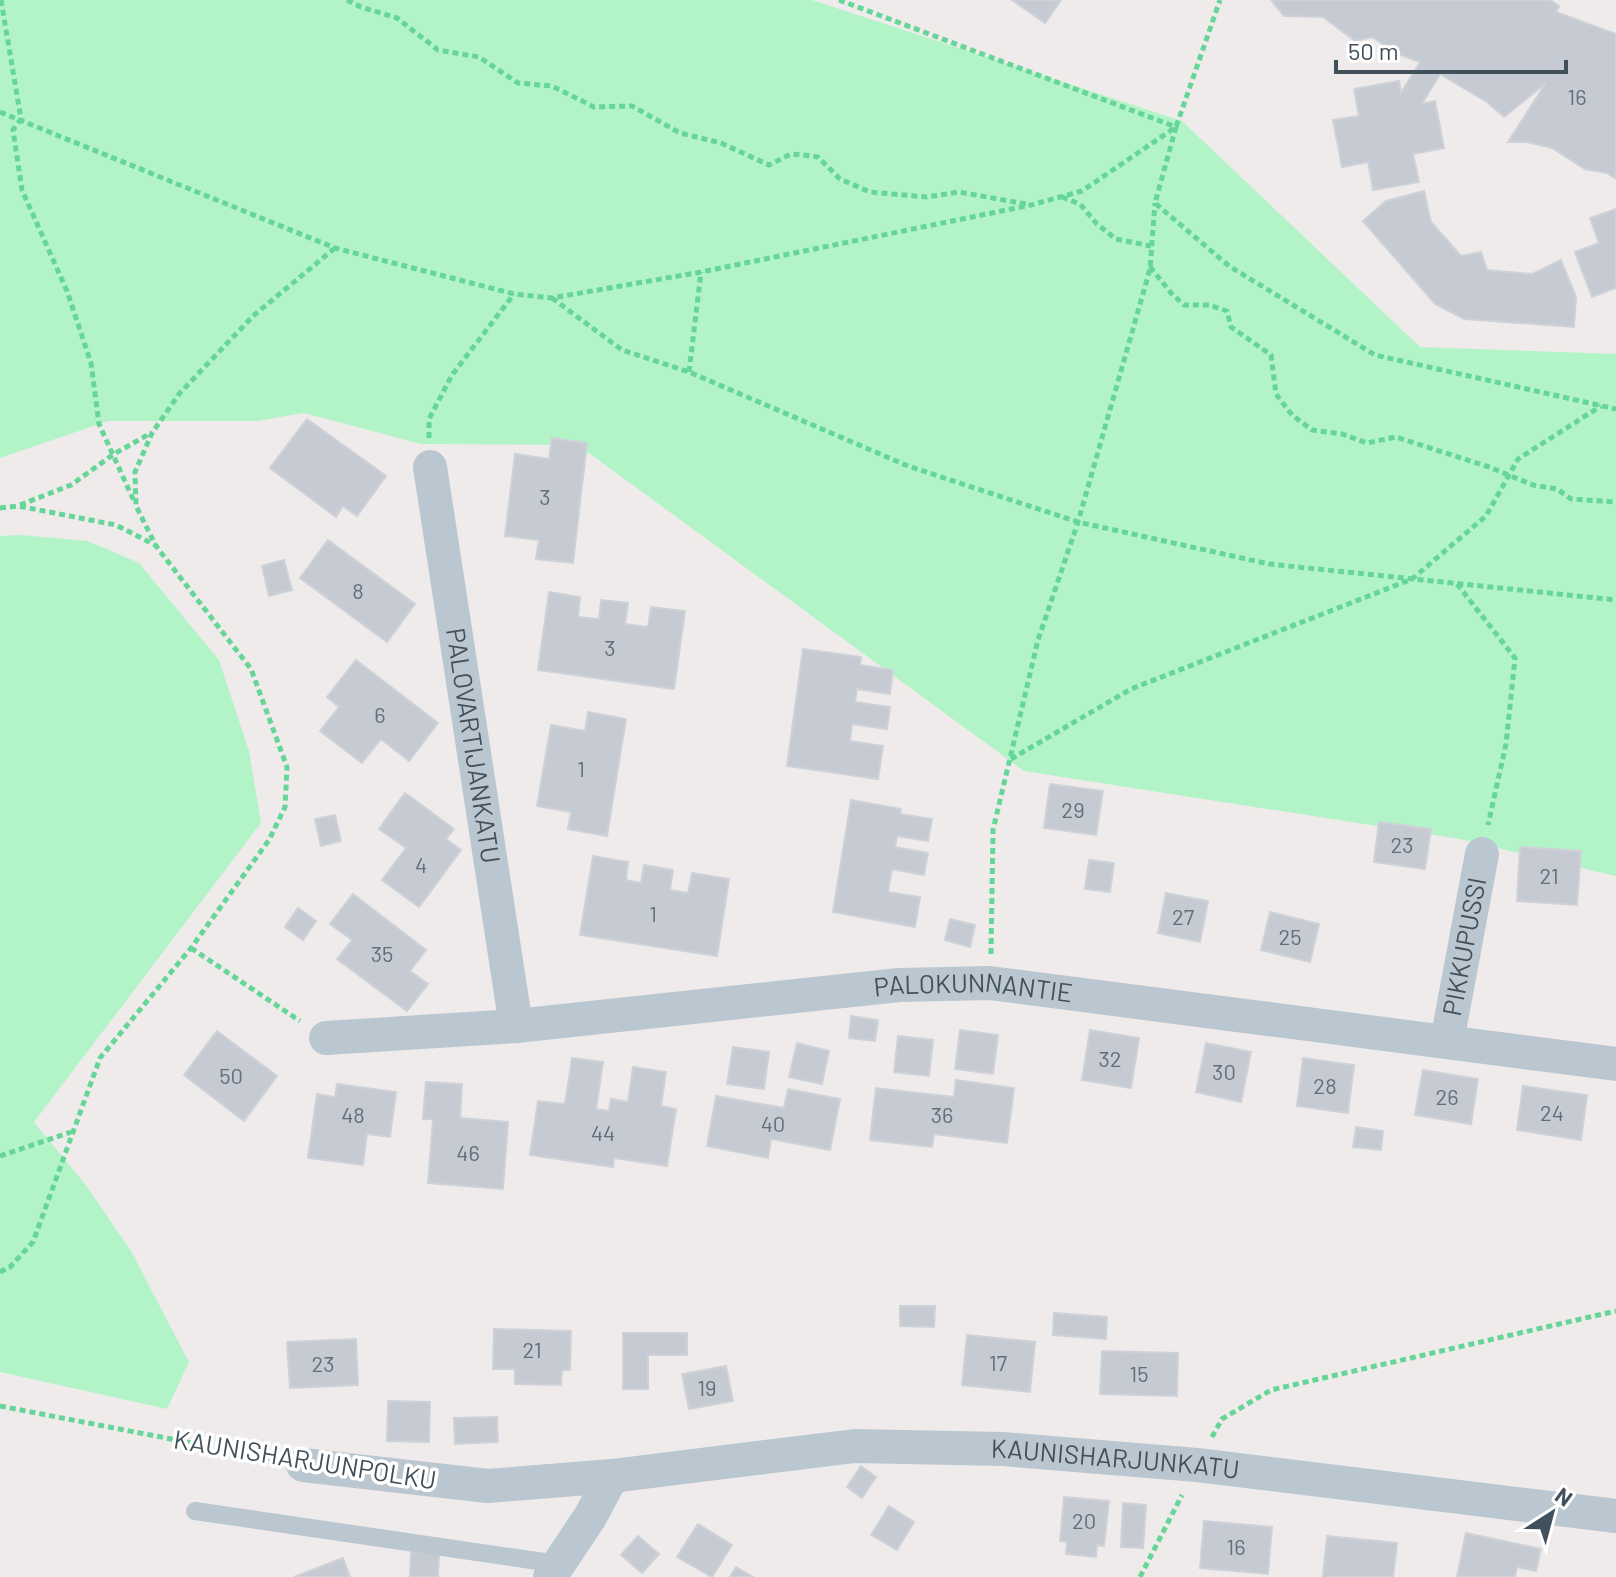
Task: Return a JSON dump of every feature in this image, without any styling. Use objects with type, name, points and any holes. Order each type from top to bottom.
[{"type":"street","name":"PALOVARTIJANKATU","points":[[430,467],[516,1026]]},
{"type":"street","name":"PIKKUPUSSI","points":[[1447,1041],[1482,854]]},
{"type":"street","name":"PALOKUNNANTIE","points":[[326,1038],[516,1026],[899,985],[990,983],[1616,1064]]},
{"type":"street","name":"KAUNISHARJUNKATU","points":[[612,1476],[855,1446],[1003,1449],[1197,1465],[1616,1516]]},
{"type":"street","name":"KAUNISHARJUNPOLKU","points":[[303,1465],[488,1486],[612,1476]]},
{"type":"street","points":[[554,1571],[590,1517],[612,1476]]},
{"type":"lane","points":[[195,1511],[554,1571]]},
{"type":"path","points":[[0,1272],[10,1267],[33,1242],[100,1058],[191,948],[269,840],[285,807],[287,767],[251,669],[156,546],[99,424],[91,363],[71,303],[22,190],[13,130],[21,119],[1,0]]},
{"type":"path","points":[[347,0],[397,18],[438,50],[479,57],[518,83],[552,86],[594,107],[632,106],[680,133],[721,143],[769,165],[791,154],[818,157],[840,179],[870,192],[927,197],[959,192],[1031,205]]},
{"type":"path","points":[[839,0],[1176,127]]},
{"type":"path","points":[[990,983],[993,830],[1038,640],[1078,522],[1150,269],[1155,203],[1176,127],[1220,0]]},
{"type":"path","points":[[0,112],[335,248],[514,294],[552,298],[701,272],[1061,197],[1082,191],[1176,127]]},
{"type":"path","points":[[1061,197],[1080,204],[1097,224],[1116,239],[1151,246]]},
{"type":"path","points":[[1155,203],[1229,266],[1375,355],[1616,409]]},
{"type":"path","points":[[136,506],[135,472],[152,433],[179,394],[253,316],[335,248]]},
{"type":"path","points":[[1150,269],[1184,305],[1209,305],[1227,311],[1231,327],[1271,355],[1276,394],[1292,415],[1312,430],[1342,434],[1367,443],[1396,437],[1489,467],[1508,477],[1557,489],[1571,499],[1616,502]]},
{"type":"path","points":[[689,372],[701,272]]},
{"type":"path","points":[[430,467],[429,419],[452,375],[514,294]]},
{"type":"path","points":[[552,298],[622,350],[689,372],[908,466],[1078,522],[1269,564],[1616,600]]},
{"type":"path","points":[[1010,759],[1131,689],[1412,579],[1486,516],[1518,459],[1601,406]]},
{"type":"path","points":[[0,508],[18,506],[71,485],[114,454],[152,433]]},
{"type":"path","points":[[18,506],[116,525],[156,546]]},
{"type":"path","points":[[1457,584],[1515,658],[1506,744],[1482,854]]},
{"type":"path","points":[[191,948],[326,1038]]},
{"type":"path","points":[[0,1156],[72,1132]]},
{"type":"path","points":[[1140,1577],[1222,1419],[1271,1390],[1616,1311]]},
{"type":"path","name":"KAUNISHARJUNPOLKU","points":[[0,1406],[303,1465]]},
{"type":"green space","points":[[0,0],[812,0],[1182,121],[1420,347],[1616,354],[1616,876],[1460,839],[1024,771],[578,445],[421,444],[304,413],[257,421],[108,421],[0,458]]},
{"type":"green space","points":[[0,536],[88,541],[139,563],[219,660],[249,751],[261,823],[34,1122],[85,1184],[131,1251],[189,1362],[167,1409],[0,1372]]},
{"type":"building","points":[[1012,0],[1061,0],[1045,23]]},
{"type":"building","points":[[1271,0],[1550,0],[1559,6],[1556,12],[1616,34],[1616,179],[1607,173],[1585,169],[1552,148],[1527,142],[1508,142],[1546,83],[1504,117],[1487,102],[1440,74],[1422,104],[1435,101],[1444,148],[1413,154],[1419,182],[1373,190],[1368,162],[1342,167],[1333,120],[1359,116],[1354,89],[1399,81],[1401,93],[1420,62],[1398,54],[1372,37],[1355,41],[1323,17],[1284,16]]},
{"type":"building","points":[[1424,191],[1431,222],[1461,256],[1481,252],[1487,270],[1532,274],[1561,260],[1576,297],[1574,327],[1464,319],[1435,304],[1363,221],[1386,201]]},
{"type":"building","points":[[1616,209],[1616,288],[1592,297],[1575,252],[1599,243],[1590,218]]},
{"type":"building","points":[[307,419],[386,476],[357,516],[343,506],[336,517],[270,468]]},
{"type":"building","points":[[552,438],[587,443],[573,563],[536,559],[539,540],[505,536],[515,454],[549,459]]},
{"type":"building","points":[[328,540],[415,604],[387,642],[300,578]]},
{"type":"building","points":[[284,560],[292,590],[269,596],[262,566]]},
{"type":"building","points":[[549,592],[580,597],[578,617],[599,619],[601,600],[628,603],[625,624],[648,627],[651,607],[685,611],[674,689],[538,670]]},
{"type":"building","points":[[803,649],[861,657],[860,665],[893,670],[890,694],[857,689],[855,702],[890,707],[887,729],[852,724],[850,741],[883,746],[878,779],[787,766]]},
{"type":"building","points":[[356,660],[438,723],[409,761],[381,739],[362,763],[320,731],[339,707],[327,697]]},
{"type":"building","points":[[588,712],[626,719],[607,836],[568,829],[571,812],[537,806],[551,725],[585,731]]},
{"type":"building","points":[[1050,784],[1103,791],[1096,835],[1044,828]]},
{"type":"building","points":[[405,793],[454,829],[446,839],[461,850],[419,907],[382,880],[406,848],[379,829]]},
{"type":"building","points":[[851,800],[901,809],[900,814],[932,819],[928,841],[897,836],[895,847],[928,853],[924,875],[892,869],[888,892],[920,897],[915,927],[833,912]]},
{"type":"building","points":[[335,815],[341,841],[321,846],[315,819]]},
{"type":"building","points":[[1379,822],[1431,829],[1425,869],[1374,862]]},
{"type":"building","points":[[1520,847],[1581,851],[1577,905],[1517,901]]},
{"type":"building","points":[[593,856],[628,862],[626,880],[641,883],[644,865],[673,870],[670,890],[688,893],[692,873],[729,879],[717,956],[580,935]]},
{"type":"building","points":[[1089,860],[1114,863],[1110,892],[1085,889]]},
{"type":"building","points":[[1166,893],[1208,901],[1200,942],[1158,933]]},
{"type":"building","points":[[353,894],[426,950],[410,971],[428,984],[407,1011],[337,959],[352,940],[330,924]]},
{"type":"building","points":[[298,908],[316,921],[303,940],[285,927]]},
{"type":"building","points":[[1270,912],[1319,924],[1310,962],[1261,950]]},
{"type":"building","points":[[950,919],[975,925],[970,947],[945,940]]},
{"type":"building","points":[[851,1016],[878,1020],[875,1041],[849,1038]]},
{"type":"building","points":[[960,1030],[998,1035],[993,1074],[955,1069]]},
{"type":"building","points":[[1090,1030],[1139,1038],[1131,1088],[1082,1080]]},
{"type":"building","points":[[217,1031],[277,1076],[244,1121],[184,1075]]},
{"type":"building","points":[[898,1036],[933,1040],[929,1076],[894,1072]]},
{"type":"building","points":[[797,1043],[829,1051],[822,1084],[789,1077]]},
{"type":"building","points":[[1206,1043],[1251,1052],[1241,1102],[1196,1092]]},
{"type":"building","points":[[733,1047],[769,1052],[764,1089],[727,1084]]},
{"type":"building","points":[[572,1058],[603,1062],[596,1109],[609,1111],[611,1099],[628,1102],[633,1067],[666,1072],[661,1106],[676,1109],[667,1166],[614,1158],[613,1167],[530,1155],[538,1101],[565,1104]]},
{"type":"building","points":[[1303,1058],[1354,1065],[1348,1113],[1297,1106]]},
{"type":"building","points":[[1423,1070],[1478,1079],[1471,1124],[1415,1115]]},
{"type":"building","points":[[956,1080],[1014,1088],[1007,1143],[934,1134],[932,1147],[870,1140],[876,1088],[954,1097]]},
{"type":"building","points":[[426,1082],[462,1084],[460,1118],[508,1122],[503,1189],[428,1183],[433,1119],[423,1119]]},
{"type":"building","points":[[337,1084],[396,1092],[390,1137],[367,1134],[363,1165],[308,1158],[317,1094],[335,1097]]},
{"type":"building","points":[[1523,1086],[1587,1095],[1581,1140],[1517,1130]]},
{"type":"building","points":[[788,1089],[840,1099],[830,1150],[771,1139],[768,1158],[707,1146],[716,1096],[784,1108]]},
{"type":"building","points":[[1356,1127],[1383,1131],[1381,1150],[1353,1147]]},
{"type":"building","points":[[900,1306],[935,1306],[934,1327],[900,1326]]},
{"type":"building","points":[[1054,1313],[1107,1317],[1106,1339],[1053,1335]]},
{"type":"building","points":[[494,1329],[571,1331],[570,1370],[562,1370],[561,1385],[515,1384],[515,1369],[493,1369]]},
{"type":"building","points":[[623,1333],[687,1333],[687,1355],[648,1355],[648,1389],[623,1389]]},
{"type":"building","points":[[967,1335],[1035,1342],[1030,1392],[962,1385]]},
{"type":"building","points":[[356,1339],[358,1385],[290,1388],[287,1342]]},
{"type":"building","points":[[1102,1351],[1178,1353],[1177,1396],[1100,1394]]},
{"type":"building","points":[[726,1366],[733,1401],[689,1409],[682,1374]]},
{"type":"building","points":[[388,1401],[430,1402],[429,1442],[387,1441]]},
{"type":"building","points":[[497,1417],[498,1442],[455,1444],[454,1418]]},
{"type":"building","points":[[861,1466],[876,1477],[862,1498],[847,1487]]},
{"type":"building","points":[[1064,1497],[1109,1501],[1104,1546],[1097,1545],[1096,1557],[1066,1554],[1067,1542],[1060,1541]]},
{"type":"building","points":[[1123,1503],[1146,1505],[1143,1548],[1121,1547]]},
{"type":"building","points":[[889,1506],[914,1522],[897,1550],[871,1535]]},
{"type":"building","points":[[1204,1521],[1272,1527],[1268,1574],[1200,1568]]},
{"type":"building","points":[[698,1524],[732,1545],[712,1577],[677,1557]]},
{"type":"building","points":[[1466,1533],[1541,1549],[1536,1571],[1517,1567],[1515,1577],[1457,1577]]},
{"type":"building","points":[[638,1536],[659,1554],[642,1573],[621,1555]]},
{"type":"building","points":[[1327,1536],[1397,1543],[1393,1577],[1323,1577]]},
{"type":"building","points":[[411,1552],[439,1554],[438,1577],[410,1577]]},
{"type":"building","points":[[343,1558],[350,1577],[294,1577]]},
{"type":"building","points":[[736,1567],[753,1577],[730,1577]]}]
